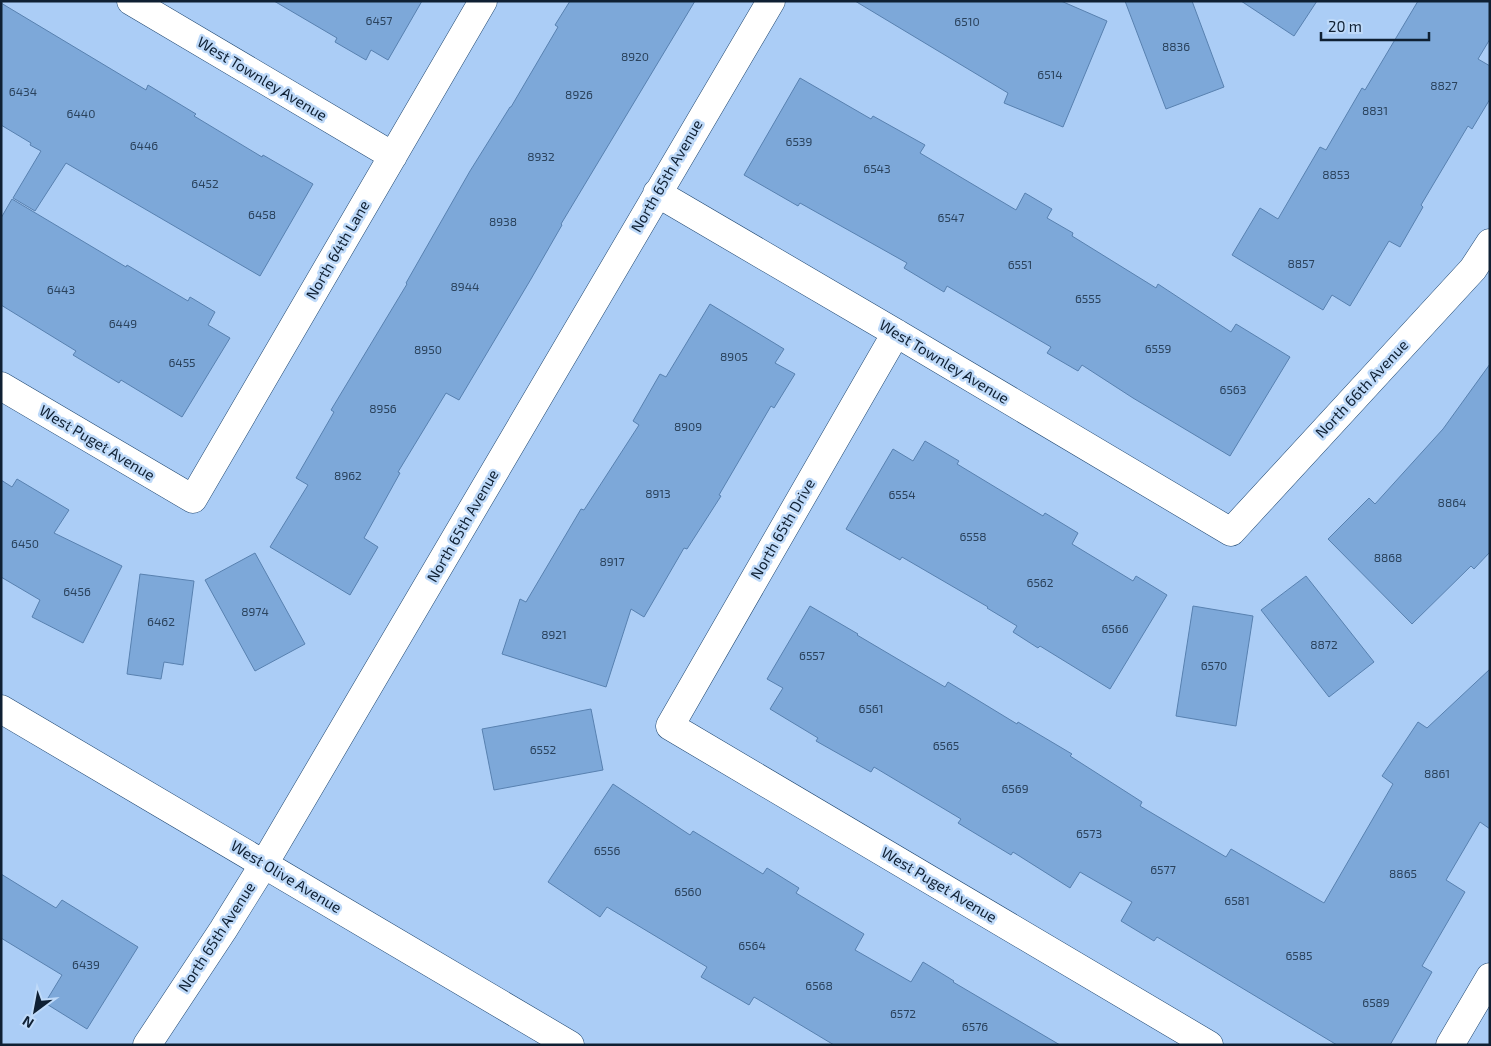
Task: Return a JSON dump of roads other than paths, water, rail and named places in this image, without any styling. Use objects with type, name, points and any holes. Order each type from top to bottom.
[{"type":"street","name":"West Townley Avenue","points":[[131,1],[393,156]]},
{"type":"street","name":"North 64th Lane","points":[[193,500],[484,1]]},
{"type":"street","name":"North 65th Avenue","points":[[147,1045],[264,864],[771,1]]},
{"type":"street","name":"West Townley Avenue","points":[[657,194],[1231,532]]},
{"type":"street","name":"North 66th Avenue","points":[[1231,532],[1473,269],[1490,243]]},
{"type":"street","name":"North 65th Drive","points":[[670,726],[896,333]]},
{"type":"street","name":"West Puget Avenue","points":[[1,386],[193,500]]},
{"type":"street","name":"West Olive Avenue","points":[[1,709],[570,1045]]},
{"type":"street","name":"West Puget Avenue","points":[[670,726],[1209,1045]]},
{"type":"street","points":[[1450,1045],[1490,977]]}]
